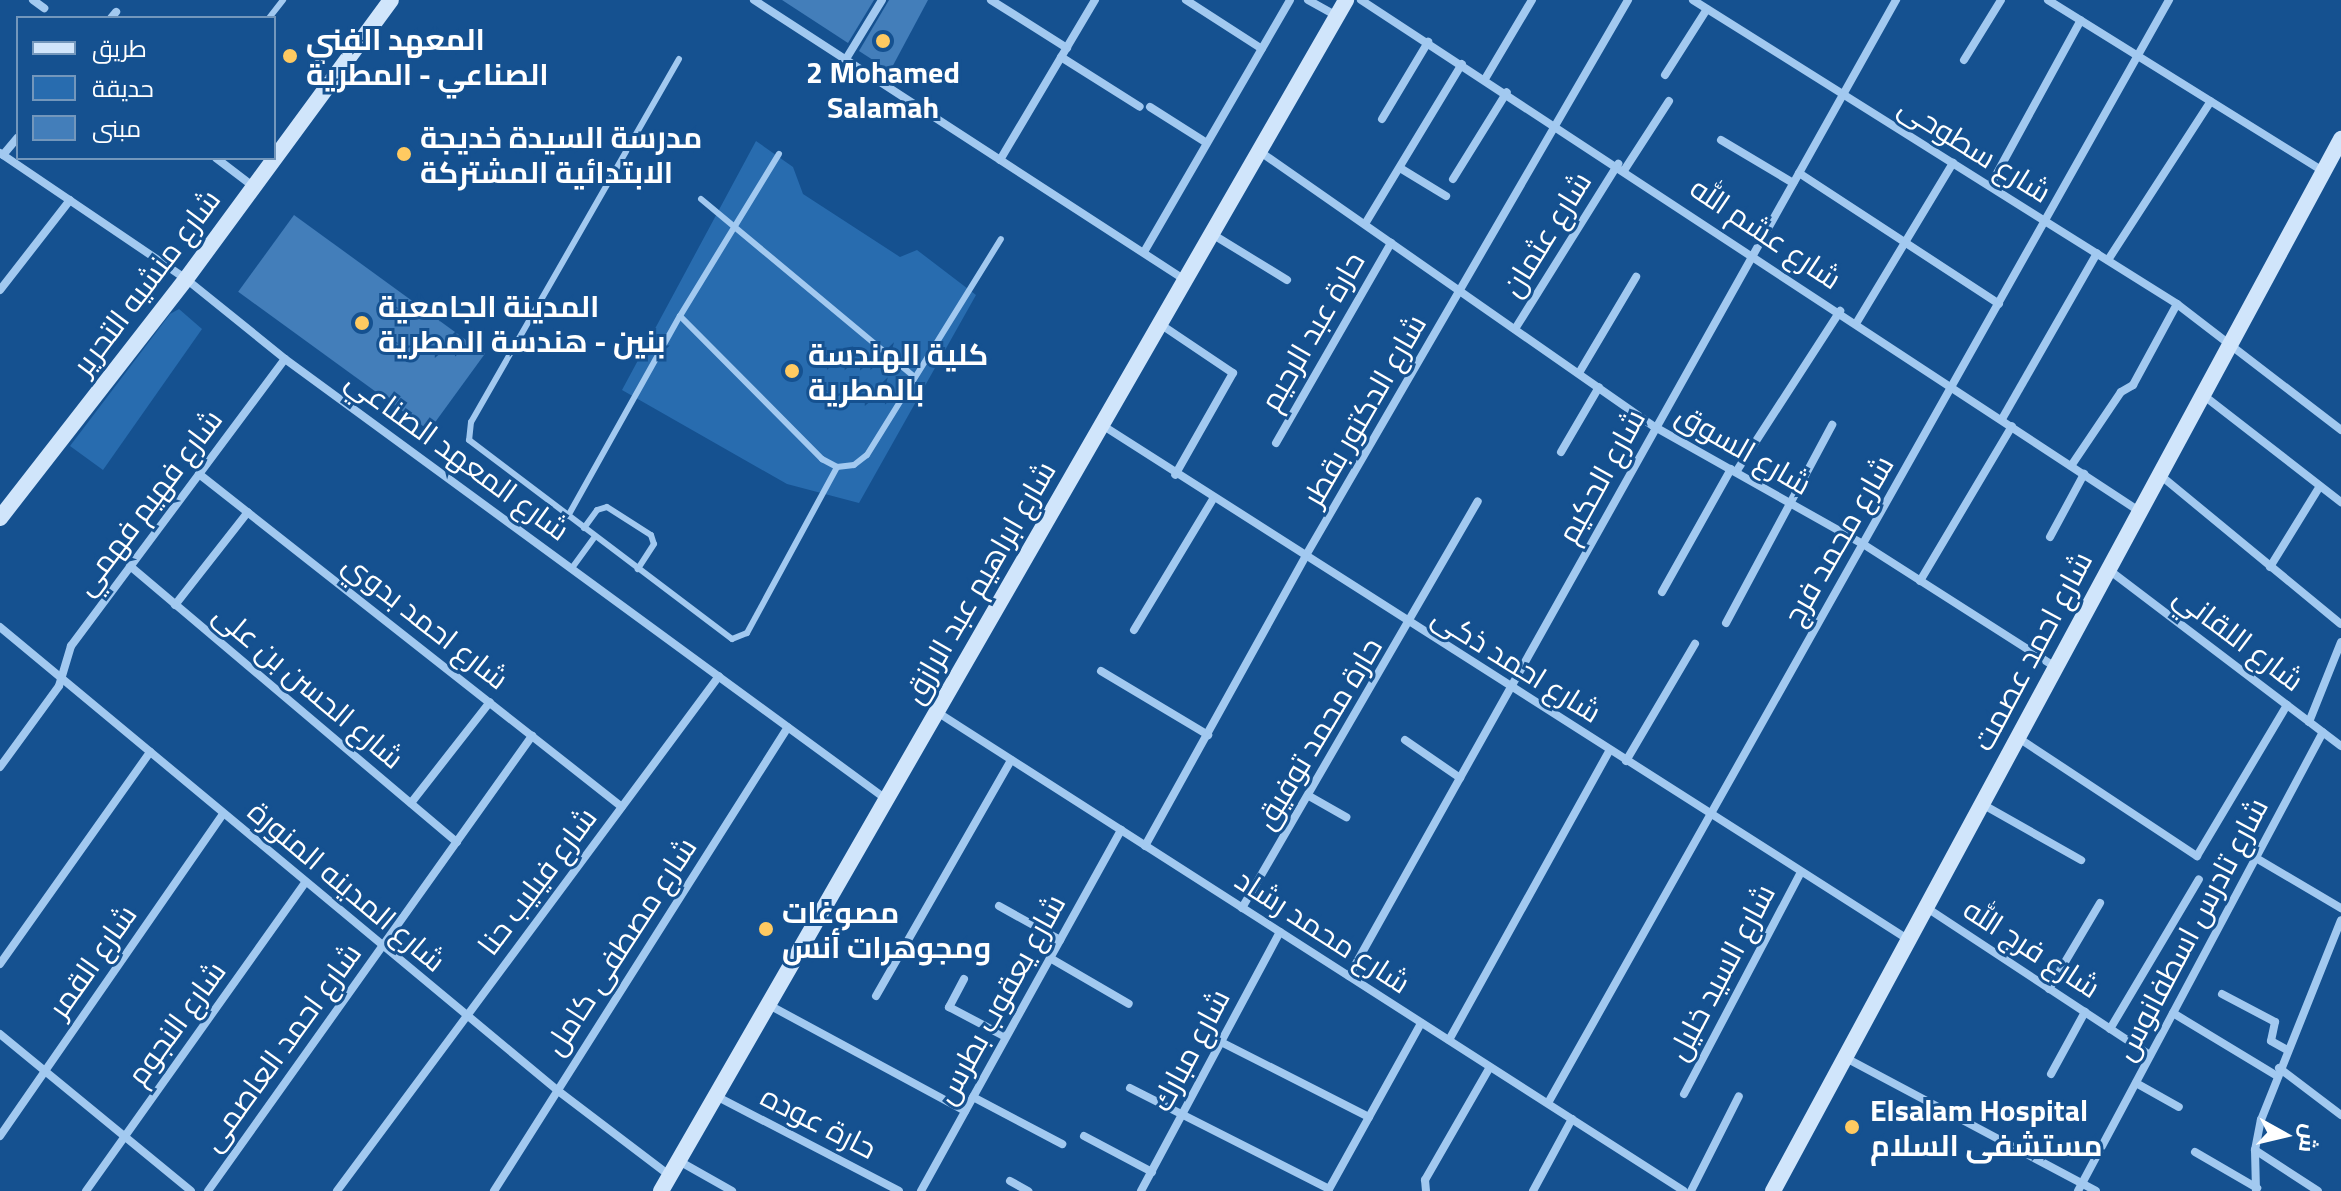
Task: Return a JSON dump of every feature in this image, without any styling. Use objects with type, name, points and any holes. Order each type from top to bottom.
[{"type":"main road","name":"شارع منشيه التحرير","points":[[276,157],[391,0]]},
{"type":"main road","name":"شارع ابراهيم عبد الرازق","points":[[661,1191],[1346,0]]},
{"type":"main road","name":"شارع احمد عصمت","points":[[1773,1191],[2341,139]]},
{"type":"main road","name":"شارع منشيه التحرير","points":[[0,518],[186,279],[274,160]]},
{"type":"street","points":[[33,0],[44,8]]},
{"type":"street","points":[[754,0],[1185,280]]},
{"type":"street","points":[[846,59],[882,0]]},
{"type":"street","points":[[991,0],[1145,107],[1207,143]]},
{"type":"street","points":[[1000,160],[1095,0]]},
{"type":"street","points":[[1186,0],[1262,49]]},
{"type":"street","points":[[1144,252],[1290,0]]},
{"type":"street","points":[[1308,0],[1337,16]]},
{"type":"street","name":"شارع عشم الله","points":[[1361,0],[1622,166],[2140,512]]},
{"type":"street","points":[[1485,79],[1532,0]]},
{"type":"street","name":"شارع الدكتور بقطر","points":[[1145,846],[1305,557],[1628,0]]},
{"type":"street","name":"شارع الحكيم","points":[[1349,976],[1896,0]]},
{"type":"street","points":[[1964,60],[2001,0]]},
{"type":"street","points":[[2048,0],[2324,171]]},
{"type":"street","name":"شارع محمد فرج","points":[[1548,1103],[2169,0]]},
{"type":"street","points":[[1665,75],[1701,4]]},
{"type":"street","name":"شارع سطوحى","points":[[1701,4],[2177,304],[2340,427]]},
{"type":"street","points":[[1990,186],[2081,20]]},
{"type":"street","points":[[1382,119],[1428,42]]},
{"type":"street","points":[[1365,224],[1462,64]]},
{"type":"street","points":[[1453,179],[1507,92]]},
{"type":"street","name":"شارع عثمان","points":[[1515,329],[1622,166],[1669,101]]},
{"type":"street","points":[[2108,260],[2211,101]]},
{"type":"street","points":[[2,154],[16,139]]},
{"type":"street","points":[[1721,140],[1793,183]]},
{"type":"street","name":"شارع السوق","points":[[1259,151],[1655,427],[1863,544],[2055,667]]},
{"type":"street","name":"شارع المعهد الصناعي","points":[[2,154],[186,279],[285,359],[887,799]]},
{"type":"street","points":[[219,160],[254,187]]},
{"type":"street","points":[[1857,322],[1953,163]]},
{"type":"street","points":[[1400,168],[1446,196]]},
{"type":"street","points":[[1799,173],[1999,304]]},
{"type":"street","points":[[0,290],[70,200]]},
{"type":"street","points":[[1212,234],[1287,280]]},
{"type":"street","name":"حارة عبد الرحيم","points":[[1276,443],[1391,243]]},
{"type":"street","points":[[2002,419],[2097,253]]},
{"type":"street","points":[[1579,373],[1636,277]]},
{"type":"street","points":[[2071,466],[2121,392],[2133,385],[2177,304]]},
{"type":"street","points":[[1662,592],[1734,471],[1840,311]]},
{"type":"street","points":[[1160,324],[1233,373],[1175,475]]},
{"type":"street","name":"شارع فهيم فهمي","points":[[0,767],[62,679],[71,646],[285,359]]},
{"type":"street","points":[[1561,452],[1599,387]]},
{"type":"street","points":[[2203,395],[2341,502]]},
{"type":"street","name":"شارع احمد ذكى","points":[[1102,425],[1175,475],[1909,940]]},
{"type":"street","points":[[1726,623],[1788,501],[1832,425]]},
{"type":"street","points":[[1920,581],[2012,426]]},
{"type":"street","name":"شارع احمد بدوي","points":[[199,474],[622,807]]},
{"type":"street","points":[[2050,537],[2084,474]]},
{"type":"street","points":[[2160,475],[2341,624]]},
{"type":"street","points":[[2270,567],[2320,486]]},
{"type":"street","points":[[1134,630],[1213,499]]},
{"type":"street","name":"حارة محمد توفيق","points":[[1242,908],[1411,624],[1478,501]]},
{"type":"street","points":[[175,605],[248,512]]},
{"type":"street","name":"شارع الحسن بن على","points":[[130,566],[457,842]]},
{"type":"street","name":"شارع اللقاني","points":[[2107,569],[2341,746]]},
{"type":"street","name":"شارع المدينه المنورة","points":[[0,627],[557,1090],[674,1168],[732,1191]]},
{"type":"street","points":[[2309,722],[2341,642]]},
{"type":"street","points":[[1626,761],[1695,644]]},
{"type":"street","points":[[1101,671],[1208,735]]},
{"type":"street","name":"شارع فيليب حنا","points":[[337,1191],[719,676]]},
{"type":"street","points":[[411,803],[490,702]]},
{"type":"street","points":[[2017,737],[2199,856],[2287,705]]},
{"type":"street","name":"شارع محمد رشاد","points":[[936,712],[1678,1189]]},
{"type":"street","name":"شارع مصطفى كامل","points":[[494,1191],[788,727]]},
{"type":"street","name":"شارع تادرس اسطفانوس","points":[[2080,1187],[2323,732]]},
{"type":"street","name":"شارع احمد العاصمى","points":[[208,1191],[532,736]]},
{"type":"street","points":[[1405,740],[1460,778]]},
{"type":"street","points":[[1449,1040],[1610,750]]},
{"type":"street","points":[[0,964],[150,752]]},
{"type":"street","points":[[876,996],[1011,760]]},
{"type":"street","points":[[1309,796],[1346,817]]},
{"type":"street","points":[[1982,804],[2081,860]]},
{"type":"street","name":"شارع القمر","points":[[0,1136],[223,814]]},
{"type":"street","name":"شارع يعقوب بطرس","points":[[921,1191],[1121,830]]},
{"type":"street","points":[[2256,858],[2341,908]]},
{"type":"street","name":"شارع السيد خليل","points":[[1684,1094],[1801,872]]},
{"type":"street","points":[[2110,1029],[2199,879]]},
{"type":"street","name":"شارع النجوم","points":[[86,1191],[305,883]]},
{"type":"street","points":[[2049,989],[2100,903]]},
{"type":"street","points":[[999,906],[1060,940]]},
{"type":"street","name":"شارع فرج الله","points":[[1927,908],[2150,1055]]},
{"type":"street","points":[[2257,1189],[2255,1150],[2278,1072],[2337,943],[2341,920]]},
{"type":"street","name":"شارع مبارك","points":[[1141,1191],[1280,932]]},
{"type":"street","points":[[1050,958],[1129,1004]]},
{"type":"street","points":[[964,979],[949,1007],[1006,1037]]},
{"type":"street","points":[[2222,994],[2275,1022],[2271,1041],[2287,1050]]},
{"type":"street","points":[[769,1005],[965,1111]]},
{"type":"street","points":[[2051,1074],[2085,1012]]},
{"type":"street","points":[[2173,1013],[2278,1072],[2341,1115]]},
{"type":"street","points":[[1130,1088],[1329,1190],[1421,1023]]},
{"type":"street","points":[[0,1034],[191,1191]]},
{"type":"street","points":[[1221,1042],[1369,1117]]},
{"type":"street","points":[[1846,1058],[2080,1187],[2096,1191]]},
{"type":"street","points":[[1424,1188],[1490,1067]]},
{"type":"street","points":[[2136,1083],[2179,1107]]},
{"type":"street","name":"حارة عوده","points":[[716,1096],[899,1191]]},
{"type":"street","points":[[1691,1191],[1739,1096]]},
{"type":"street","points":[[973,1097],[1062,1144]]},
{"type":"street","points":[[1533,1191],[1572,1119]]},
{"type":"street","points":[[1084,1136],[1152,1172]]},
{"type":"street","points":[[2255,1150],[2318,1191]]},
{"type":"street","points":[[2195,1152],[2257,1189]]},
{"type":"street","points":[[1010,1181],[1028,1191]]},
{"type":"lane","points":[[271,16],[283,0]]},
{"type":"lane","points":[[679,59],[468,431],[475,447],[732,639],[740,639],[837,467]]},
{"type":"lane","points":[[568,516],[734,223],[779,154]]},
{"type":"lane","points":[[701,199],[734,223],[915,377]]},
{"type":"lane","points":[[680,316],[822,459],[837,467],[854,465],[867,455],[1001,239]]},
{"type":"lane","points":[[584,528],[597,510],[607,507],[651,535],[654,544],[638,569]]},
{"type":"lane","points":[[572,568],[595,536]]},
{"type":"green space","points":[[756,141],[793,167],[803,194],[900,257],[917,250],[976,295],[859,503],[787,484],[622,390]]},
{"type":"green space","points":[[179,309],[202,329],[103,470],[70,446],[170,314]]},
{"type":"building","points":[[782,0],[874,0],[848,43]]},
{"type":"building","points":[[889,0],[928,0],[890,71],[859,51]]},
{"type":"building","name":"المدينة الجامعية بنين - هندسة المطرية","points":[[294,215],[485,354],[429,431],[238,292]]},
{"type":"place","name":"2 Mohamed Salamah","points":[[883,41]]},
{"type":"place","name":"المعهد الفني الصناعي - المطرية","points":[[290,56]]},
{"type":"place","name":"مدرسة السيدة خديجة الابتدائية المشتركة","points":[[404,154]]},
{"type":"place","name":"المدينة الجامعية بنين - هندسة المطرية","points":[[362,323]]},
{"type":"place","name":"كلية الهندسة بالمطرية","points":[[792,371]]},
{"type":"place","name":"مصوغات ومجوهرات أنس","points":[[766,929]]},
{"type":"place","name":"Elsalam Hospital مستشفى السلام","points":[[1852,1127]]}]
